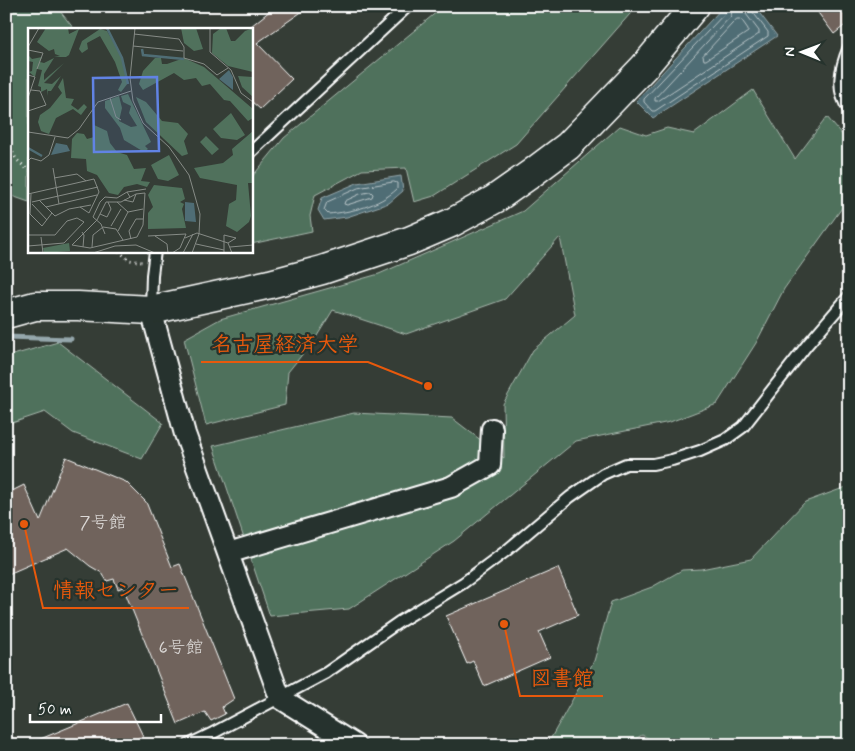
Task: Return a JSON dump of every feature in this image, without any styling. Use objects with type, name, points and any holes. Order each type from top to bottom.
[{"type":"street","points":[[6,314],[35,306],[150,310],[270,284],[409,241],[451,222],[494,199],[532,174],[568,146],[644,66],[695,6]]},
{"type":"street","points":[[150,310],[185,434],[280,698],[354,745]]},
{"type":"street","points":[[228,553],[451,487],[490,465],[492,429]]},
{"type":"lane","points":[[252,151],[408,6]]},
{"type":"lane","points":[[849,47],[842,64],[840,90],[849,110]]},
{"type":"lane","points":[[150,310],[152,275],[156,252]]},
{"type":"lane","points":[[188,745],[326,673],[399,622],[463,583],[506,551],[570,497],[603,474],[626,464],[654,464],[672,460],[725,440],[743,427],[807,345],[849,296]]},
{"type":"path","points":[[6,139],[16,159],[28,170]]},
{"type":"path","points":[[120,252],[129,260],[154,264]]},
{"type":"green space","points":[[6,6],[56,6],[73,28],[28,28],[28,202],[6,194]]},
{"type":"green space","points":[[444,6],[637,6],[516,144],[434,196],[414,202],[406,168],[362,170],[315,195],[310,216],[312,231],[252,244],[252,177],[284,138]]},
{"type":"green space","points":[[753,90],[795,159],[827,117],[849,143],[849,198],[784,289],[756,343],[717,404],[670,422],[576,441],[454,541],[349,609],[270,616],[213,446],[354,413],[452,418],[504,458],[503,404],[533,350],[575,315],[560,237],[505,299],[406,334],[333,310],[317,336],[288,372],[285,405],[206,425],[184,339],[220,319],[379,274],[523,211],[620,126],[646,135],[667,128],[694,134]]},
{"type":"green space","points":[[58,342],[163,423],[142,459],[73,433],[45,412],[6,425],[6,357]]},
{"type":"green space","points":[[849,486],[849,745],[661,745],[642,735],[625,745],[547,745],[594,661],[611,602],[652,587],[682,570],[701,569],[751,559],[805,502]]},
{"type":"water","points":[[724,6],[754,6],[777,36],[653,118],[636,101]]},
{"type":"water","points":[[401,176],[403,191],[389,203],[347,217],[324,220],[318,210],[322,198],[357,183]]},
{"type":"building","points":[[276,6],[310,6],[257,43],[292,79],[260,109],[252,102],[251,26]]},
{"type":"building","points":[[813,6],[842,6],[849,15],[849,22],[834,34]]},
{"type":"building","points":[[66,457],[126,482],[146,502],[172,567],[180,564],[234,699],[222,707],[225,714],[211,721],[205,712],[178,724],[123,587],[118,589],[114,579],[107,581],[102,573],[68,548],[6,575],[6,494],[24,485],[40,521]]},
{"type":"building","points":[[558,568],[578,615],[539,632],[550,657],[484,686],[473,661],[467,664],[446,616]]},
{"type":"building","points":[[127,703],[143,736],[123,745],[26,745]]},
{"type":"waterway","points":[[6,337],[71,339]]},
{"type":"place","name":"名古屋経済大学","points":[[428,386]]},
{"type":"place","name":"情報センター","points":[[24,524]]},
{"type":"place","name":"図書館","points":[[504,624]]}]
